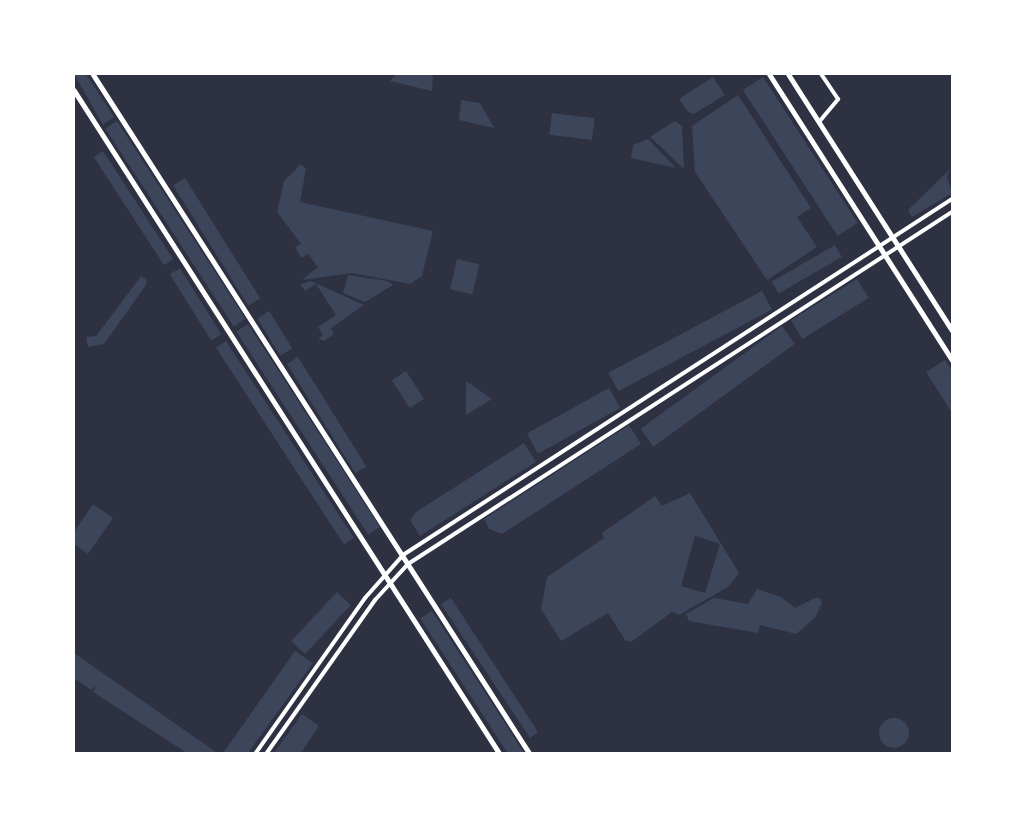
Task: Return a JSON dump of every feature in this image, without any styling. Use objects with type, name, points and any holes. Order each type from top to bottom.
[{"type":"main road","points":[[769,74],[952,360]]},
{"type":"main road","points":[[788,74],[952,330]]},
{"type":"street","points":[[93,74],[530,753]]},
{"type":"street","points":[[819,122],[838,99],[821,74]]},
{"type":"street","points":[[74,90],[500,753]]},
{"type":"street","points":[[255,753],[384,573],[403,555],[952,199]]},
{"type":"street","points":[[266,753],[389,581],[408,564],[952,212]]},
{"type":"shaded area","points":[[74,74],[86,74],[114,117],[103,125]]},
{"type":"shaded area","points":[[396,74],[433,74],[432,91],[390,81]]},
{"type":"shaded area","points":[[713,77],[725,95],[694,114],[688,112],[679,99]]},
{"type":"shaded area","points":[[763,77],[858,223],[838,236],[743,90]]},
{"type":"shaded area","points":[[738,95],[811,208],[797,217],[817,247],[767,280],[695,172],[692,126]]},
{"type":"shaded area","points":[[461,100],[480,103],[494,128],[459,120]]},
{"type":"shaded area","points":[[552,113],[595,118],[592,140],[549,135]]},
{"type":"shaded area","points":[[117,121],[246,319],[234,327],[105,129]]},
{"type":"shaded area","points":[[675,121],[682,126],[684,169],[650,137]]},
{"type":"shaded area","points":[[648,139],[676,168],[631,158],[633,145]]},
{"type":"shaded area","points":[[103,151],[173,259],[164,265],[94,157]]},
{"type":"shaded area","points":[[301,164],[306,169],[300,202],[433,231],[422,276],[410,284],[352,273],[302,280],[318,267],[308,254],[301,258],[295,247],[301,244],[277,212],[284,181]]},
{"type":"shaded area","points":[[950,169],[947,177],[952,193],[912,217],[908,210]]},
{"type":"shaded area","points":[[185,178],[260,298],[248,306],[173,185]]},
{"type":"shaded area","points":[[835,245],[842,257],[779,294],[772,282]]},
{"type":"shaded area","points":[[457,259],[479,264],[472,294],[450,289]]},
{"type":"shaded area","points":[[180,268],[221,334],[211,341],[170,274]]},
{"type":"shaded area","points":[[348,275],[387,281],[393,285],[365,302],[343,293]]},
{"type":"shaded area","points":[[141,276],[147,280],[146,285],[104,344],[88,347],[86,337],[96,336]]},
{"type":"shaded area","points":[[857,279],[869,298],[803,339],[791,320]]},
{"type":"shaded area","points":[[311,281],[364,305],[331,328],[334,334],[324,341],[318,339],[323,335],[318,327],[336,315],[316,284],[305,291],[300,284]]},
{"type":"shaded area","points":[[762,291],[772,310],[618,391],[608,373]]},
{"type":"shaded area","points":[[269,311],[292,348],[280,356],[257,318]]},
{"type":"shaded area","points":[[248,324],[380,527],[368,535],[236,332]]},
{"type":"shaded area","points":[[782,326],[795,344],[653,447],[640,429]]},
{"type":"shaded area","points":[[226,341],[354,538],[344,545],[216,348]]},
{"type":"shaded area","points":[[298,357],[366,466],[355,473],[287,364]]},
{"type":"shaded area","points":[[945,360],[952,371],[952,413],[926,372]]},
{"type":"shaded area","points":[[406,371],[424,399],[410,408],[392,380]]},
{"type":"shaded area","points":[[466,381],[492,399],[466,415]]},
{"type":"shaded area","points":[[609,388],[620,408],[538,454],[527,434]]},
{"type":"shaded area","points":[[629,425],[641,444],[502,534],[489,529],[484,519]]},
{"type":"shaded area","points":[[524,443],[536,462],[420,536],[410,520],[416,512]]},
{"type":"shaded area","points":[[690,493],[739,573],[728,587],[679,615],[672,612],[631,642],[625,640],[608,613],[561,641],[541,609],[547,577],[604,538],[602,533],[655,496],[662,506]],"holes":[[[695,536],[720,544],[705,593],[681,586]]]},
{"type":"shaded area","points":[[93,504],[113,518],[88,554],[74,544],[74,532]]},
{"type":"shaded area","points":[[757,589],[781,597],[795,608],[815,598],[820,598],[822,603],[815,618],[796,634],[760,625],[758,633],[689,621],[686,614],[714,598],[748,604]]},
{"type":"shaded area","points":[[337,592],[351,605],[305,654],[291,641]]},
{"type":"shaded area","points":[[451,598],[538,732],[530,738],[441,604]]},
{"type":"shaded area","points":[[432,611],[524,753],[508,754],[420,619]]},
{"type":"shaded area","points":[[295,651],[313,663],[248,753],[223,753]]},
{"type":"shaded area","points":[[74,653],[216,752],[187,753],[93,692],[96,686],[91,690],[74,678]]},
{"type":"shaded area","points":[[302,714],[319,726],[301,753],[274,753]]},
{"type":"shaded area","points":[[894,718],[904,723],[909,733],[904,743],[894,748],[884,743],[879,733],[884,723]]}]
